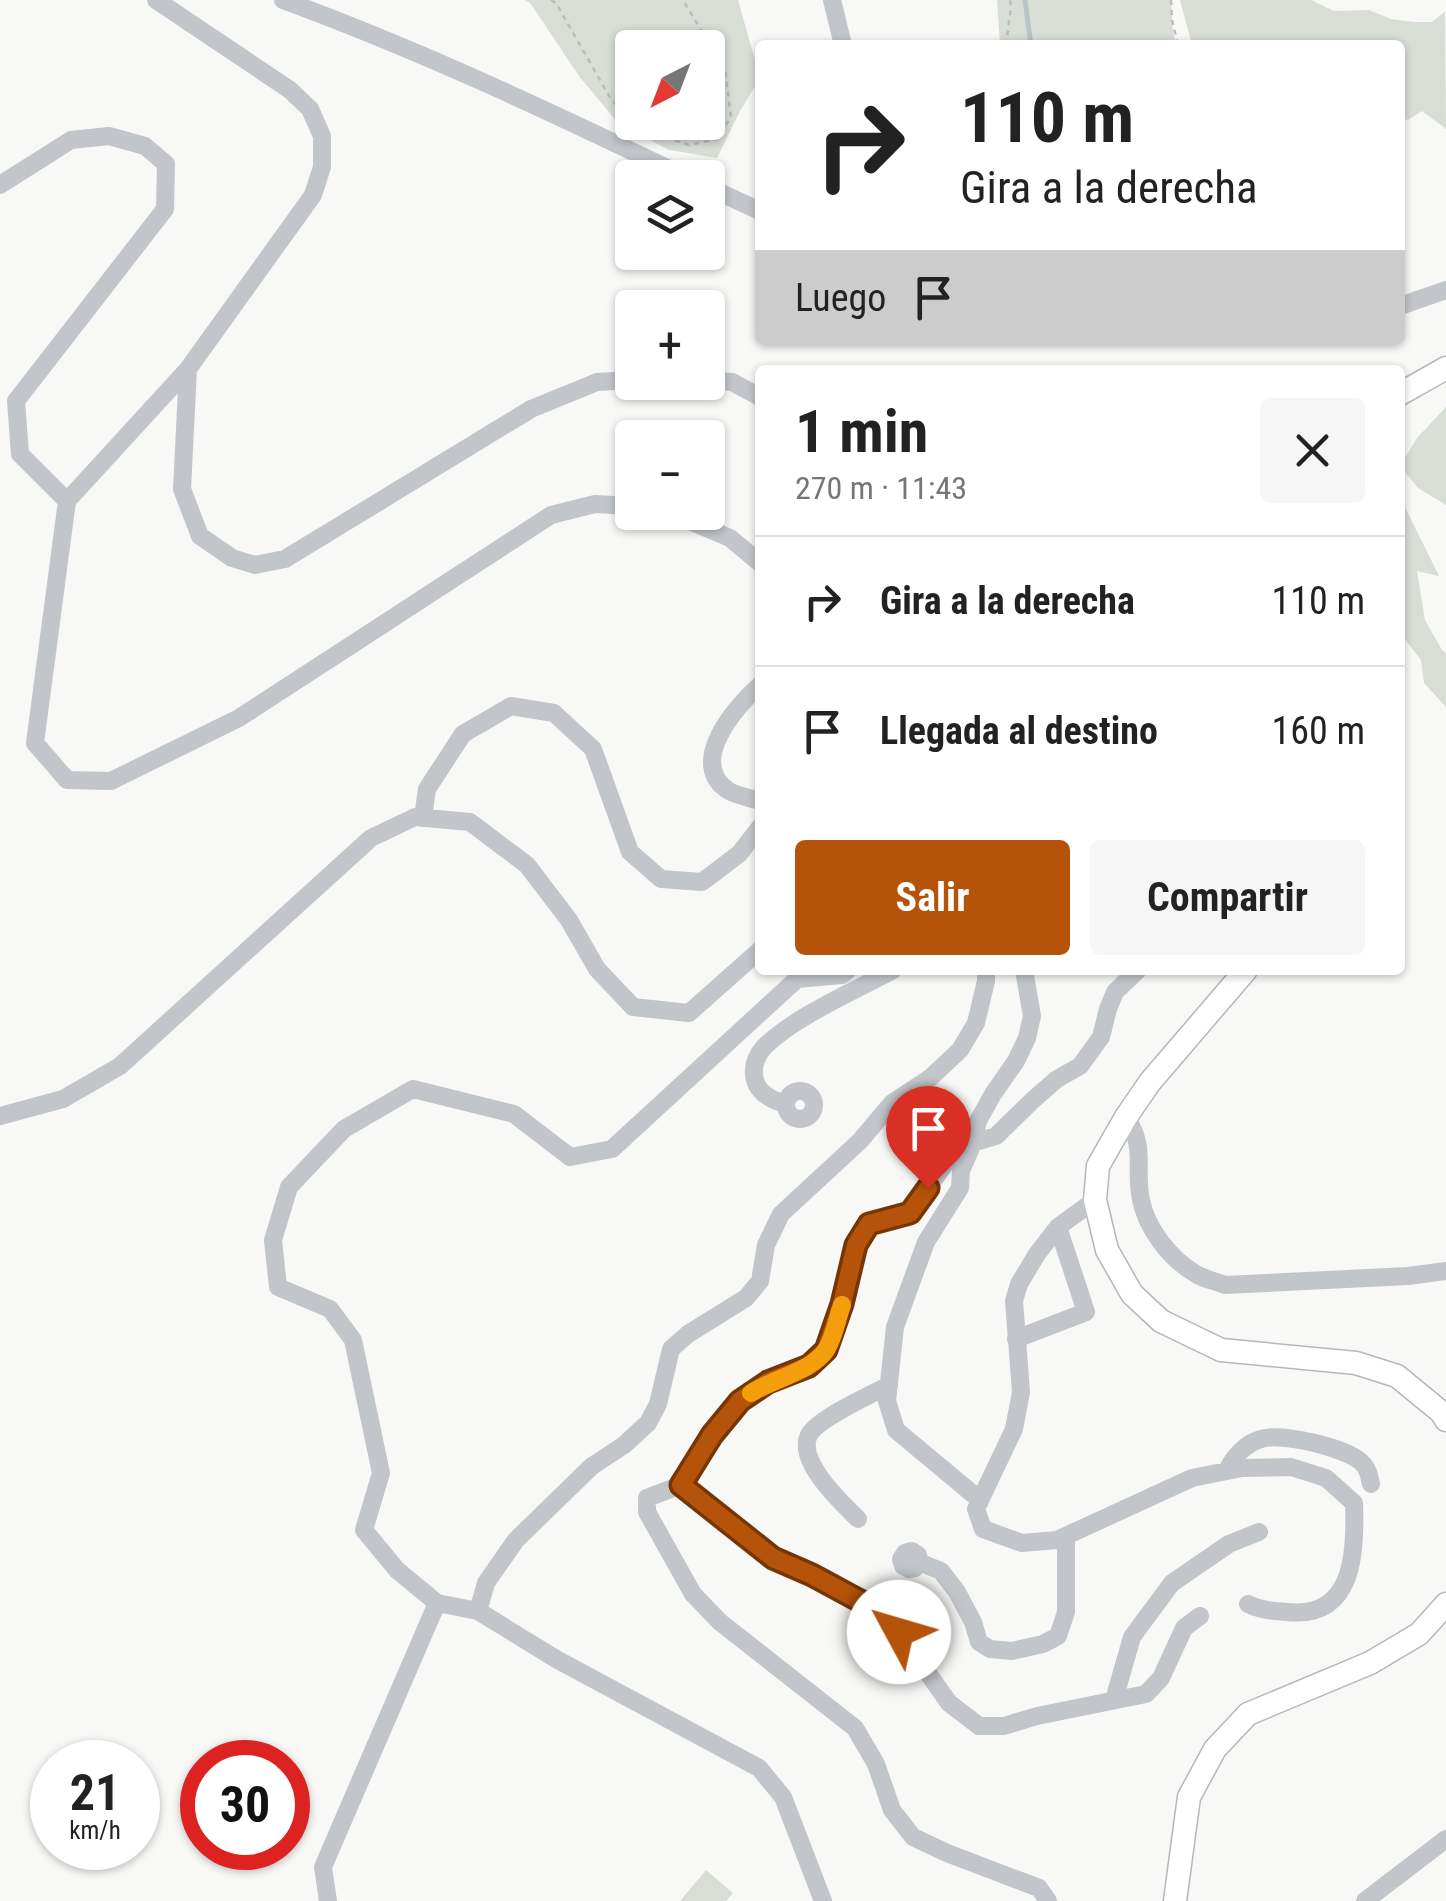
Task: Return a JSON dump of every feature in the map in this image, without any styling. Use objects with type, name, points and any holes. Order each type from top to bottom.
[{"type":"main road","points":[[1405,391],[1446,368]]},
{"type":"main road","points":[[1242,975],[1150,1082],[1098,1166],[1095,1200],[1106,1250],[1132,1294],[1161,1321],[1221,1350],[1356,1363],[1397,1376],[1446,1420]]},
{"type":"main road","points":[[1175,1901],[1189,1797],[1215,1748],[1248,1714],[1370,1662],[1419,1634],[1446,1604]]},
{"type":"street","points":[[156,0],[290,90],[310,108],[322,136],[322,167],[312,195],[188,369],[67,501],[35,743],[67,780],[111,781],[238,718],[551,515],[595,504],[615,505]]},
{"type":"street","points":[[283,0],[501,89],[650,160]]},
{"type":"street","points":[[832,0],[842,40]]},
{"type":"street","points":[[0,185],[71,140],[110,136],[146,146],[166,164],[165,209],[16,401],[20,454],[67,501]]},
{"type":"street","points":[[725,194],[755,208]]},
{"type":"street","points":[[1405,304],[1446,290]]},
{"type":"street","points":[[188,369],[182,488],[200,536],[232,558],[255,565],[284,559],[530,409],[597,382],[615,381]]},
{"type":"street","points":[[725,381],[755,394]]},
{"type":"street","points":[[711,530],[730,538],[755,558]]},
{"type":"street","points":[[755,689],[731,717],[710,759],[713,775],[730,791],[755,799]]},
{"type":"street","points":[[424,818],[427,789],[463,734],[511,706],[554,713],[593,749],[630,852],[661,879],[702,882],[739,854],[755,833]]},
{"type":"street","points":[[0,1116],[63,1100],[120,1066],[371,838],[415,816],[470,822],[527,865],[569,920],[597,969],[633,1006],[690,1013],[755,954]]},
{"type":"street","points":[[823,1901],[782,1797],[759,1768],[556,1659],[478,1611],[437,1603],[397,1570],[364,1530],[381,1473],[353,1340],[330,1309],[278,1287],[272,1240],[289,1187],[344,1129],[413,1089],[514,1114],[570,1157],[612,1149],[798,980],[835,975]]},
{"type":"street","points":[[786,1104],[768,1099],[755,1084],[753,1067],[761,1050],[782,1033],[884,975]]},
{"type":"street","points":[[478,1611],[486,1583],[516,1540],[592,1466],[648,1424],[658,1404],[672,1349],[688,1334],[746,1298],[760,1280],[766,1245],[781,1214],[860,1142],[892,1103],[930,1078],[960,1050],[976,1023],[986,975]]},
{"type":"street","points":[[980,1500],[896,1430],[888,1401],[889,1385],[895,1327],[926,1242],[960,1188],[978,1121],[1027,1038],[1032,1016],[1025,975]]},
{"type":"street","points":[[1048,1901],[1039,1888],[913,1837],[892,1810],[876,1764],[855,1728],[746,1644],[693,1594],[647,1512],[648,1498],[681,1485],[712,1435],[740,1401],[768,1382],[809,1366],[826,1350],[856,1245],[869,1224],[910,1213],[946,1163],[974,1143],[996,1136],[1058,1079],[1080,1066],[1102,1038],[1115,992],[1133,975]]},
{"type":"street","points":[[1126,1117],[1138,1134],[1141,1200],[1153,1230],[1172,1254],[1196,1274],[1225,1285],[1408,1276],[1446,1270]]},
{"type":"street","points":[[1095,1200],[1058,1227],[1019,1284],[1014,1301],[1020,1392],[1014,1429],[976,1509],[983,1529],[1022,1543],[1058,1540],[1192,1478],[1242,1468],[1292,1467],[1326,1478],[1354,1503],[1356,1538],[1346,1582],[1330,1604],[1304,1614],[1248,1604]]},
{"type":"street","points":[[1016,1339],[1086,1312],[1058,1227]]},
{"type":"street","points":[[858,1520],[814,1470],[806,1448],[810,1433],[836,1413],[889,1385]]},
{"type":"street","points":[[1227,1471],[1245,1448],[1264,1438],[1296,1440],[1338,1449],[1358,1459],[1366,1467],[1371,1484]]},
{"type":"street","points":[[681,1485],[773,1558],[862,1602],[899,1632],[949,1703],[979,1726],[1004,1726],[1146,1694],[1161,1678],[1184,1628],[1200,1616]]},
{"type":"street","points":[[1114,1700],[1132,1637],[1172,1583],[1230,1544],[1259,1532]]},
{"type":"street","points":[[919,1562],[942,1571],[973,1622],[979,1642],[990,1649],[1012,1651],[1058,1636],[1066,1612],[1066,1536]]},
{"type":"street","points":[[328,1901],[323,1867],[437,1603]]},
{"type":"street","points":[[1365,1901],[1446,1839]]},
{"type":"path","points":[[551,0],[556,2],[615,103]]},
{"type":"path","points":[[683,0],[701,30]]},
{"type":"path","points":[[1007,40],[1010,0]]},
{"type":"path","points":[[1171,0],[1177,40]]},
{"type":"path","points":[[725,68],[731,116],[725,125]]},
{"type":"path","points":[[675,140],[690,145],[709,140]]},
{"type":"shaded area","points":[[525,0],[738,0],[755,60],[755,86],[717,158],[669,150],[650,140],[725,140],[725,30],[615,30],[615,119]]},
{"type":"shaded area","points":[[997,0],[1171,0],[1175,40],[1000,40]]},
{"type":"shaded area","points":[[1180,0],[1311,0],[1334,11],[1369,10],[1391,19],[1414,22],[1432,22],[1445,12],[1446,129],[1422,111],[1405,119],[1405,40],[1191,40]]},
{"type":"shaded area","points":[[1446,407],[1446,505],[1418,488],[1405,472],[1405,458],[1417,438]]},
{"type":"shaded area","points":[[1405,507],[1439,576],[1417,571],[1425,620],[1446,653],[1446,707],[1424,683],[1421,660],[1405,639]]},
{"type":"shaded area","points":[[706,1870],[733,1893],[726,1901],[680,1901]]},
{"type":"waterway","points":[[1025,0],[1030,40]]},
{"type":"slow traffic","points":[[751,1393],[809,1366],[826,1350],[842,1305]]},
{"type":"route","points":[[899,1632],[862,1602],[773,1558],[681,1485],[712,1435],[740,1401],[768,1382],[809,1366],[826,1350],[856,1245],[869,1224],[910,1213],[928,1188]]}]
